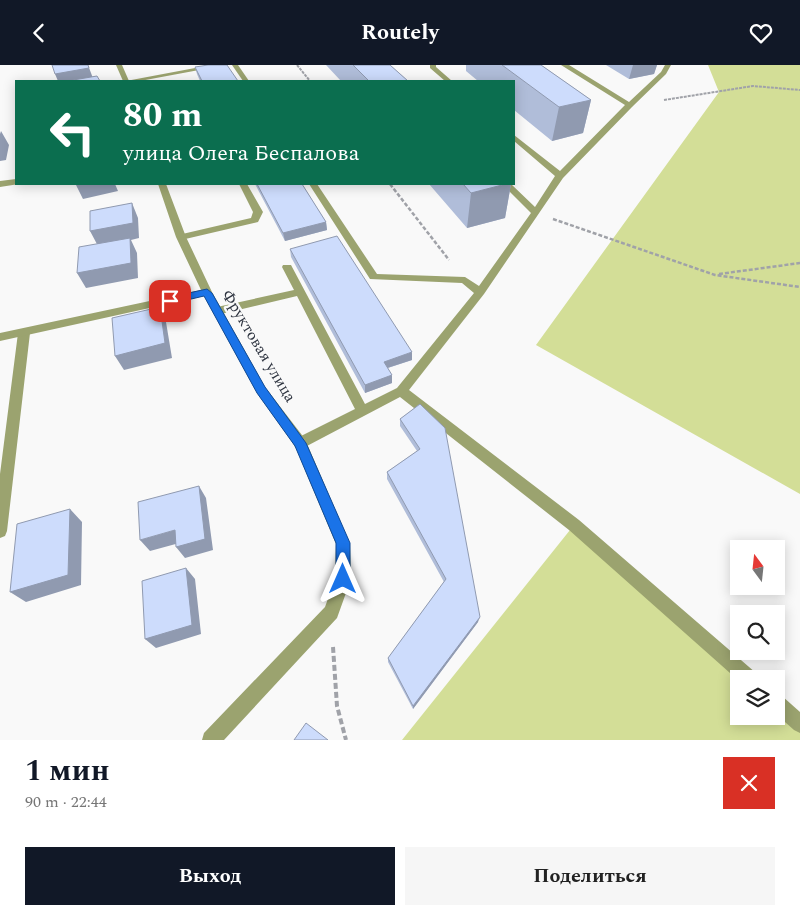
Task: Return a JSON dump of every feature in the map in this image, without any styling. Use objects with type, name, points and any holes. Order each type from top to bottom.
[{"type":"street","points":[[119,65],[127,80]]},
{"type":"street","points":[[179,65],[186,80]]},
{"type":"street","points":[[134,80],[223,65]]},
{"type":"street","points":[[235,65],[245,80]]},
{"type":"street","points":[[434,65],[432,67],[448,80]]},
{"type":"street","points":[[564,65],[629,105]]},
{"type":"street","points":[[300,443],[401,391],[480,292],[560,176],[662,68]]},
{"type":"street","points":[[515,138],[560,176]]},
{"type":"street","points":[[0,184],[15,182]]},
{"type":"street","name":"Фруктовая улица","points":[[162,185],[181,237],[207,293],[261,390],[300,443],[343,543],[343,579],[331,612],[211,740]]},
{"type":"street","points":[[181,237],[255,220],[258,212],[244,185]]},
{"type":"street","points":[[314,185],[374,277],[465,280],[480,292]]},
{"type":"street","points":[[507,185],[536,213]]},
{"type":"street","points":[[287,267],[362,411]]},
{"type":"street","points":[[217,311],[300,291]]},
{"type":"street","points":[[0,337],[207,293]]},
{"type":"street","points":[[0,531],[24,333]]},
{"type":"street","points":[[401,391],[574,525],[740,670]]},
{"type":"street","points":[[785,710],[800,724]]},
{"type":"path","points":[[298,65],[309,80]]},
{"type":"path","points":[[629,105],[753,87],[800,90]]},
{"type":"path","points":[[391,185],[465,280]]},
{"type":"path","points":[[536,213],[715,275],[800,287]]},
{"type":"path","points":[[715,275],[800,263]]},
{"type":"path","points":[[331,612],[337,706],[346,740]]},
{"type":"green space","points":[[708,65],[800,65],[800,494],[536,345],[719,92]]},
{"type":"green space","points":[[574,525],[730,671],[730,725],[785,725],[785,710],[800,724],[800,740],[402,740]]},
{"type":"building","points":[[52,65],[88,65],[89,68],[55,74]]},
{"type":"building","points":[[227,65],[237,80],[202,80],[195,67]]},
{"type":"building","points":[[353,65],[390,65],[407,80],[368,80]]},
{"type":"building","points":[[502,65],[541,65],[591,100],[559,107]]},
{"type":"building","points":[[97,76],[99,80],[73,80]]},
{"type":"building","points":[[258,185],[303,185],[326,222],[283,233]]},
{"type":"building","points":[[464,185],[502,185],[471,193]]},
{"type":"building","points":[[132,203],[133,223],[90,231],[90,211]]},
{"type":"building","points":[[337,236],[412,352],[384,362],[392,375],[365,385],[290,249]]},
{"type":"building","points":[[130,238],[131,263],[77,273],[79,247]]},
{"type":"building","points":[[160,307],[165,343],[115,356],[112,318]]},
{"type":"building","points":[[420,404],[445,428],[480,617],[413,706],[388,658],[446,579],[387,472],[420,449],[400,419]]},
{"type":"building","points":[[199,486],[205,539],[176,547],[175,530],[140,540],[138,502]]},
{"type":"building","points":[[70,509],[68,575],[10,592],[17,524]]},
{"type":"building","points":[[186,568],[192,625],[145,639],[142,581]]},
{"type":"building","points":[[306,723],[328,740],[294,740]]},
{"type":"route","points":[[170,301],[207,293],[261,390],[300,443],[343,543],[343,579]]}]
